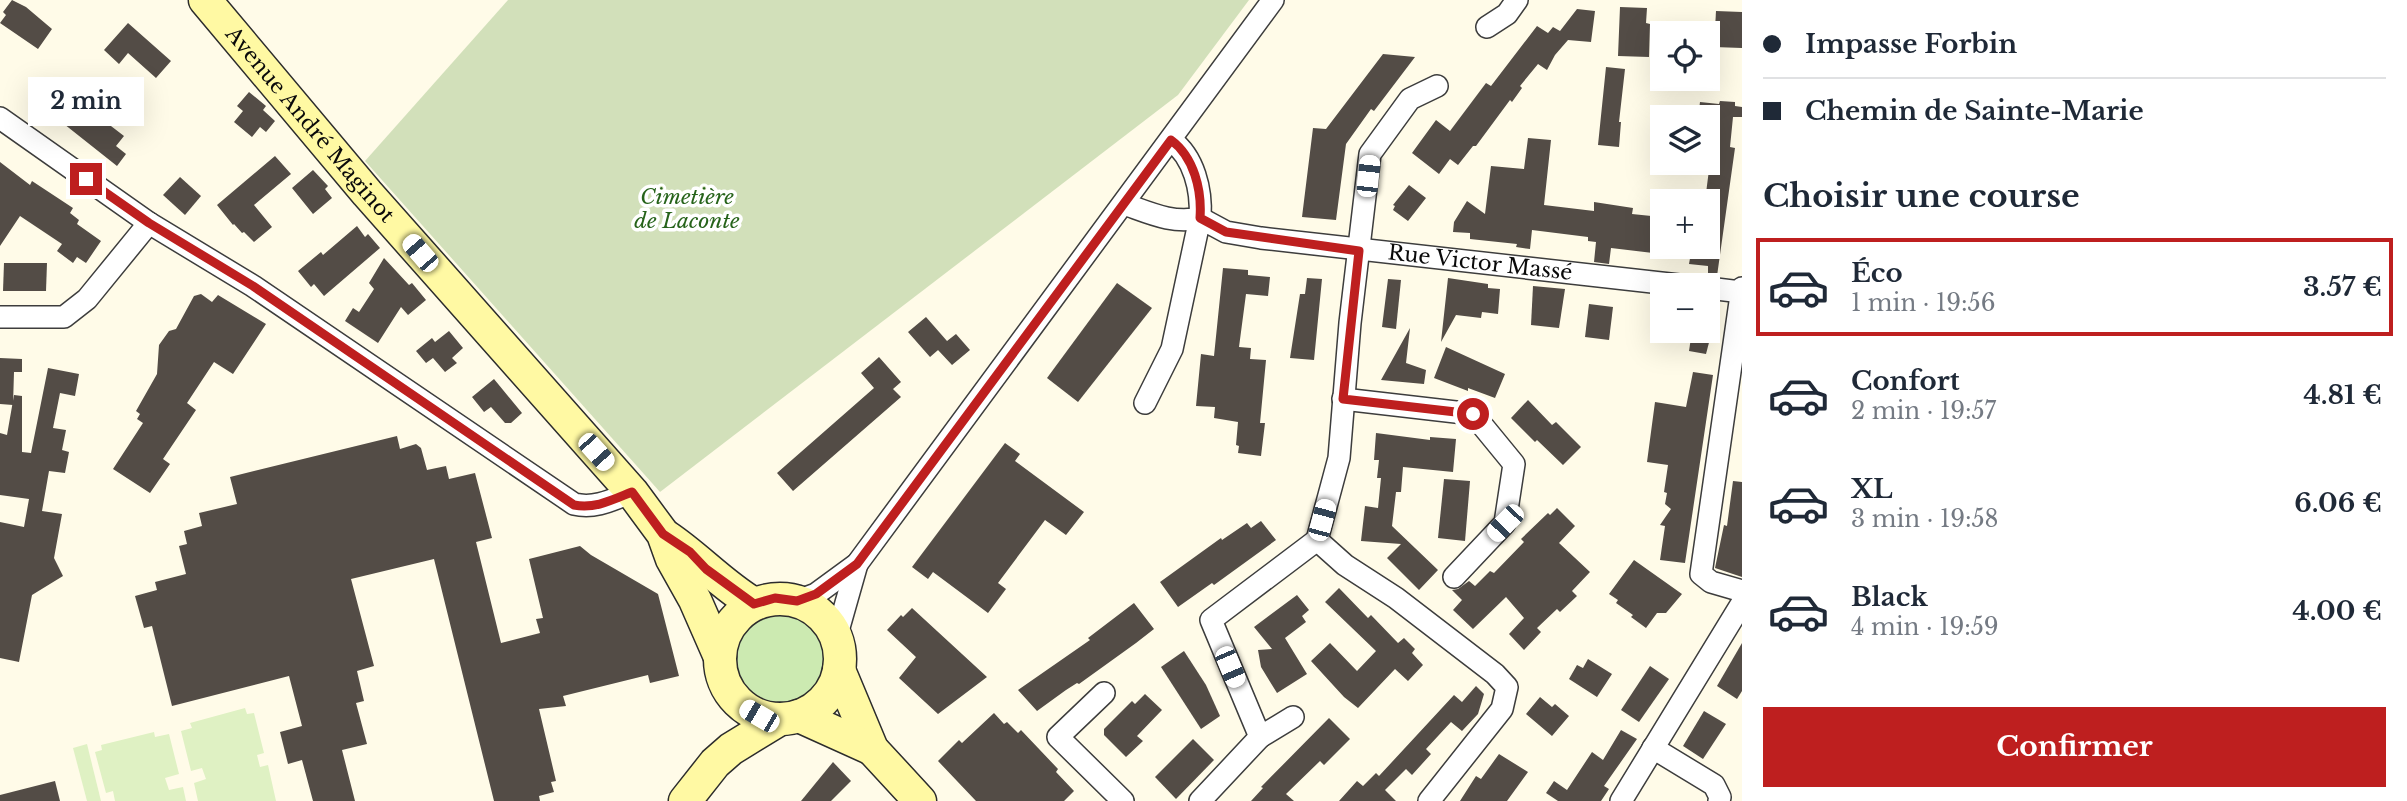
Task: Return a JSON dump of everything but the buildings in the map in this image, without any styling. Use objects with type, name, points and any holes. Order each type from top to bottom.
[{"type":"street","name":"Avenue André Maginot","points":[[205,0],[367,192],[632,492],[663,534],[671,559],[695,600],[719,657]]},
{"type":"street","points":[[797,601],[816,594],[857,564],[1273,0]]},
{"type":"street","points":[[1487,27],[1507,14],[1517,0]]},
{"type":"street","points":[[1260,737],[1211,620],[1317,540],[1339,458],[1370,154],[1410,99],[1437,86]]},
{"type":"street","points":[[0,118],[149,223],[253,286],[574,505],[588,508],[632,492]]},
{"type":"street","points":[[1145,403],[1172,349],[1200,218],[1201,203],[1191,162],[1182,148],[1171,140]]},
{"type":"street","name":"Rue Victor Massé","points":[[1124,204],[1169,220],[1200,218],[1226,232],[1359,251],[1650,282]]},
{"type":"street","points":[[0,317],[64,317],[87,299],[149,223]]},
{"type":"street","points":[[1720,289],[1742,291],[1701,574],[1711,582],[1742,591]]},
{"type":"street","points":[[1343,399],[1473,414],[1514,464],[1505,523],[1454,577]]},
{"type":"street","name":"Avenue André Maginot","points":[[663,534],[690,552],[706,569],[754,604]]},
{"type":"street","points":[[1317,540],[1345,565],[1396,598],[1495,674],[1507,687],[1502,709],[1429,801]]},
{"type":"street","points":[[836,638],[857,564]]},
{"type":"street","points":[[685,801],[715,763],[731,749],[790,718],[817,706],[831,690],[839,670],[836,638],[821,615],[797,601],[775,598],[754,604],[736,617],[724,635],[719,657],[727,689],[741,705],[759,716],[790,718],[872,749]]},
{"type":"street","points":[[1621,801],[1742,603]]},
{"type":"street","points":[[839,670],[872,749],[920,801]]},
{"type":"street","points":[[715,763],[724,734],[727,689]]},
{"type":"street","points":[[1104,694],[1058,737],[1123,801]]},
{"type":"street","points":[[1200,801],[1260,737],[1293,717]]},
{"type":"street","points":[[1653,748],[1714,785],[1720,797],[1719,801]]},
{"type":"green space","name":"Cimetière de Laconte","points":[[508,0],[1249,0],[1178,95],[660,492],[365,161]]},
{"type":"green space","points":[[780,612],[798,616],[814,626],[824,642],[828,660],[824,678],[814,694],[798,704],[780,708],[762,704],[746,694],[736,678],[732,660],[736,642],[746,626],[762,616]]},
{"type":"green space","points":[[245,708],[247,714],[254,713],[264,753],[257,755],[260,767],[268,765],[276,801],[198,801],[194,783],[206,779],[202,768],[191,771],[181,731],[192,728],[190,723]]},
{"type":"green space","points":[[154,732],[155,737],[169,734],[179,774],[165,778],[169,790],[183,787],[186,801],[115,801],[113,791],[106,793],[95,752],[102,750],[101,745]]},
{"type":"green space","points":[[87,744],[101,801],[87,801],[73,748]]},
{"type":"route","points":[[86,179],[149,223],[253,286],[574,505],[588,508],[597,506],[632,492],[663,534],[690,552],[706,569],[754,604],[775,598],[797,601],[816,594],[857,564],[1171,140],[1182,148],[1191,162],[1201,203],[1200,218],[1226,232],[1359,251],[1343,399],[1473,414]]}]
